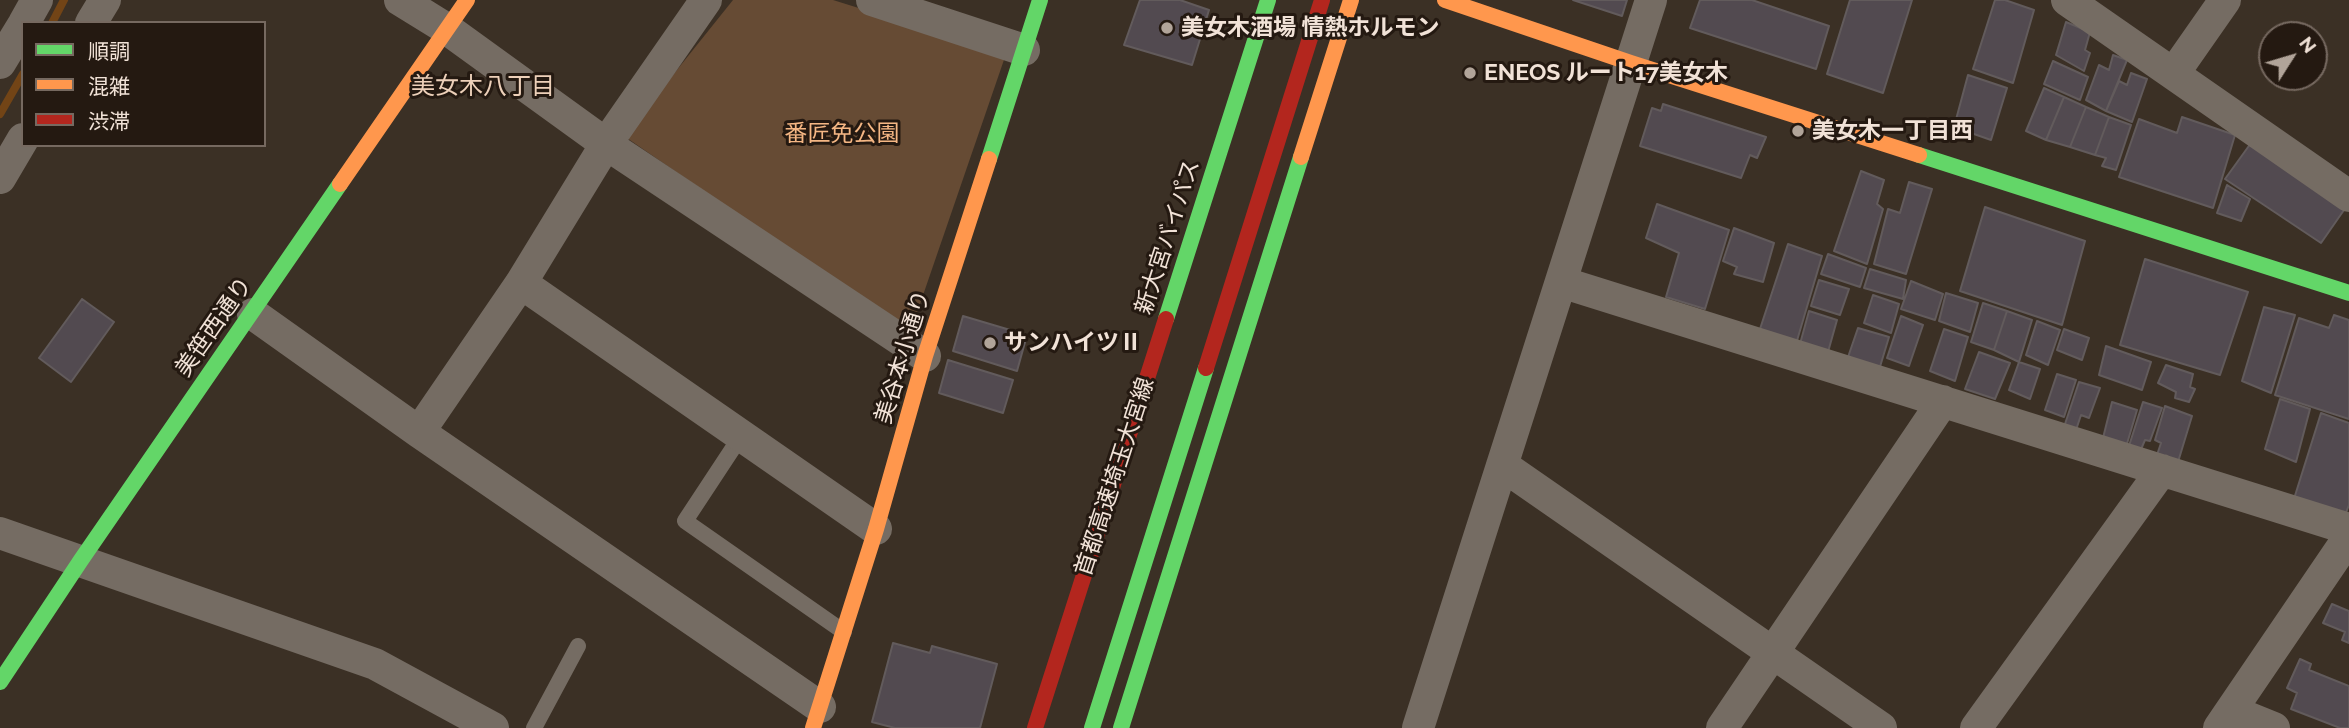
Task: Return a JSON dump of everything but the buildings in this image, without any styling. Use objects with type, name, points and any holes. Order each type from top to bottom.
[{"type":"main road","name":"美笹西通り","points":[[0,682],[467,0]]},
{"type":"main road","name":"美谷本小通り","points":[[817,717],[876,529],[925,356],[1040,0]]},
{"type":"main road","name":"新大宮バイパス","points":[[1035,728],[1268,0]]},
{"type":"main road","points":[[1093,728],[1322,0]]},
{"type":"main road","points":[[1121,728],[1351,0]]},
{"type":"main road","points":[[1445,0],[1631,63],[2349,293]]},
{"type":"street","points":[[25,21],[37,0]]},
{"type":"street","points":[[92,21],[105,0]]},
{"type":"street","points":[[400,0],[447,29],[606,144],[925,356]]},
{"type":"street","points":[[419,432],[521,283],[606,144],[706,0]]},
{"type":"street","points":[[872,0],[1024,50]]},
{"type":"street","points":[[1428,723],[1502,465],[1651,0]]},
{"type":"street","points":[[2067,0],[2349,196]]},
{"type":"street","points":[[2174,73],[2225,0]]},
{"type":"street","points":[[0,63],[21,27]]},
{"type":"street","points":[[0,178],[21,142]]},
{"type":"street","points":[[1561,282],[2349,529]]},
{"type":"street","points":[[521,283],[876,529]]},
{"type":"street","points":[[253,314],[817,717]]},
{"type":"street","points":[[1722,728],[1943,401]]},
{"type":"street","points":[[1502,465],[1881,728]]},
{"type":"street","points":[[1976,728],[2162,470]]},
{"type":"street","points":[[0,533],[375,664],[493,728]]},
{"type":"street","points":[[2274,728],[2225,719],[2349,537]]},
{"type":"lane","points":[[741,436],[685,521],[844,632]]},
{"type":"lane","points":[[534,728],[578,646]]},
{"type":"green space","name":"番匠免公園","points":[[733,0],[833,0],[1006,54],[910,333],[624,136]]},
{"type":"waterway","points":[[53,21],[64,0]]},
{"type":"waterway","points":[[0,114],[21,77]]},
{"type":"traffic: fast","points":[[989,159],[1040,0]]},
{"type":"traffic: fast","points":[[1166,319],[1268,0]]},
{"type":"traffic: fast","points":[[1919,155],[2349,293]]},
{"type":"traffic: fast","points":[[1121,728],[1301,157]]},
{"type":"traffic: fast","points":[[0,682],[340,184]]},
{"type":"traffic: fast","points":[[1092,728],[1206,368]]},
{"type":"traffic: slow","points":[[340,184],[467,0]]},
{"type":"traffic: slow","points":[[1301,157],[1351,0]]},
{"type":"traffic: slow","points":[[1445,0],[1919,155]]},
{"type":"traffic: slow","points":[[813,728],[876,529],[925,356],[989,159]]},
{"type":"traffic: jam","points":[[1206,368],[1322,0]]},
{"type":"traffic: jam","points":[[1035,728],[1166,319]]},
{"type":"place","name":"美女木酒場 情熱ホルモン","points":[[1167,28]]},
{"type":"place","name":"ENEOS ルート17美女木","points":[[1470,73]]},
{"type":"place","name":"美女木一丁目西","points":[[1798,131]]},
{"type":"place","name":"サンハイツⅡ","points":[[990,343]]},
{"type":"district","name":"美女木八丁目","points":[[483,87]]}]
